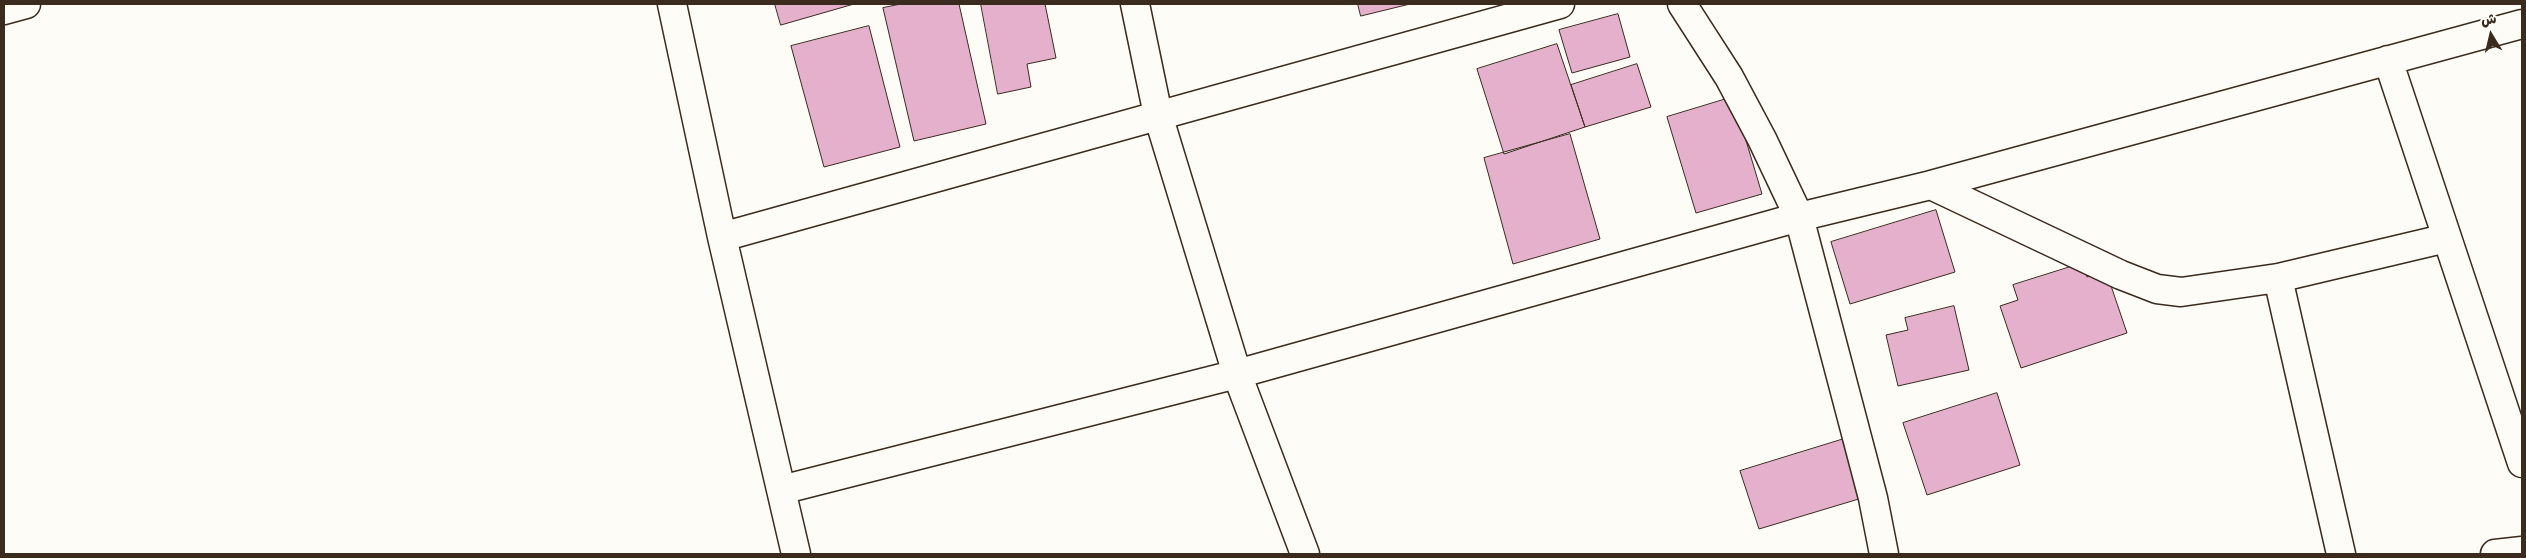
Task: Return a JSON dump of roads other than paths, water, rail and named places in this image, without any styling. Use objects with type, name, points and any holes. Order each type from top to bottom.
[{"type":"street","points":[[4,10],[26,4]]},
{"type":"street","points":[[672,4],[722,236],[796,554]]},
{"type":"street","points":[[1135,4],[1158,115],[1237,374],[1305,554]]},
{"type":"street","points":[[722,236],[1560,4]]},
{"type":"street","points":[[1682,4],[1729,77],[1762,139],[1798,217],[1873,498],[1884,554]]},
{"type":"street","points":[[780,490],[1237,374],[1798,217],[1931,185],[2522,24]]},
{"type":"street","points":[[2388,60],[2522,463]]},
{"type":"street","points":[[1931,185],[2121,275],[2157,289],[2181,292],[2278,278],[2447,238]]},
{"type":"street","points":[[2278,278],[2341,554]]},
{"type":"street","points":[[2495,554],[2522,551]]}]
